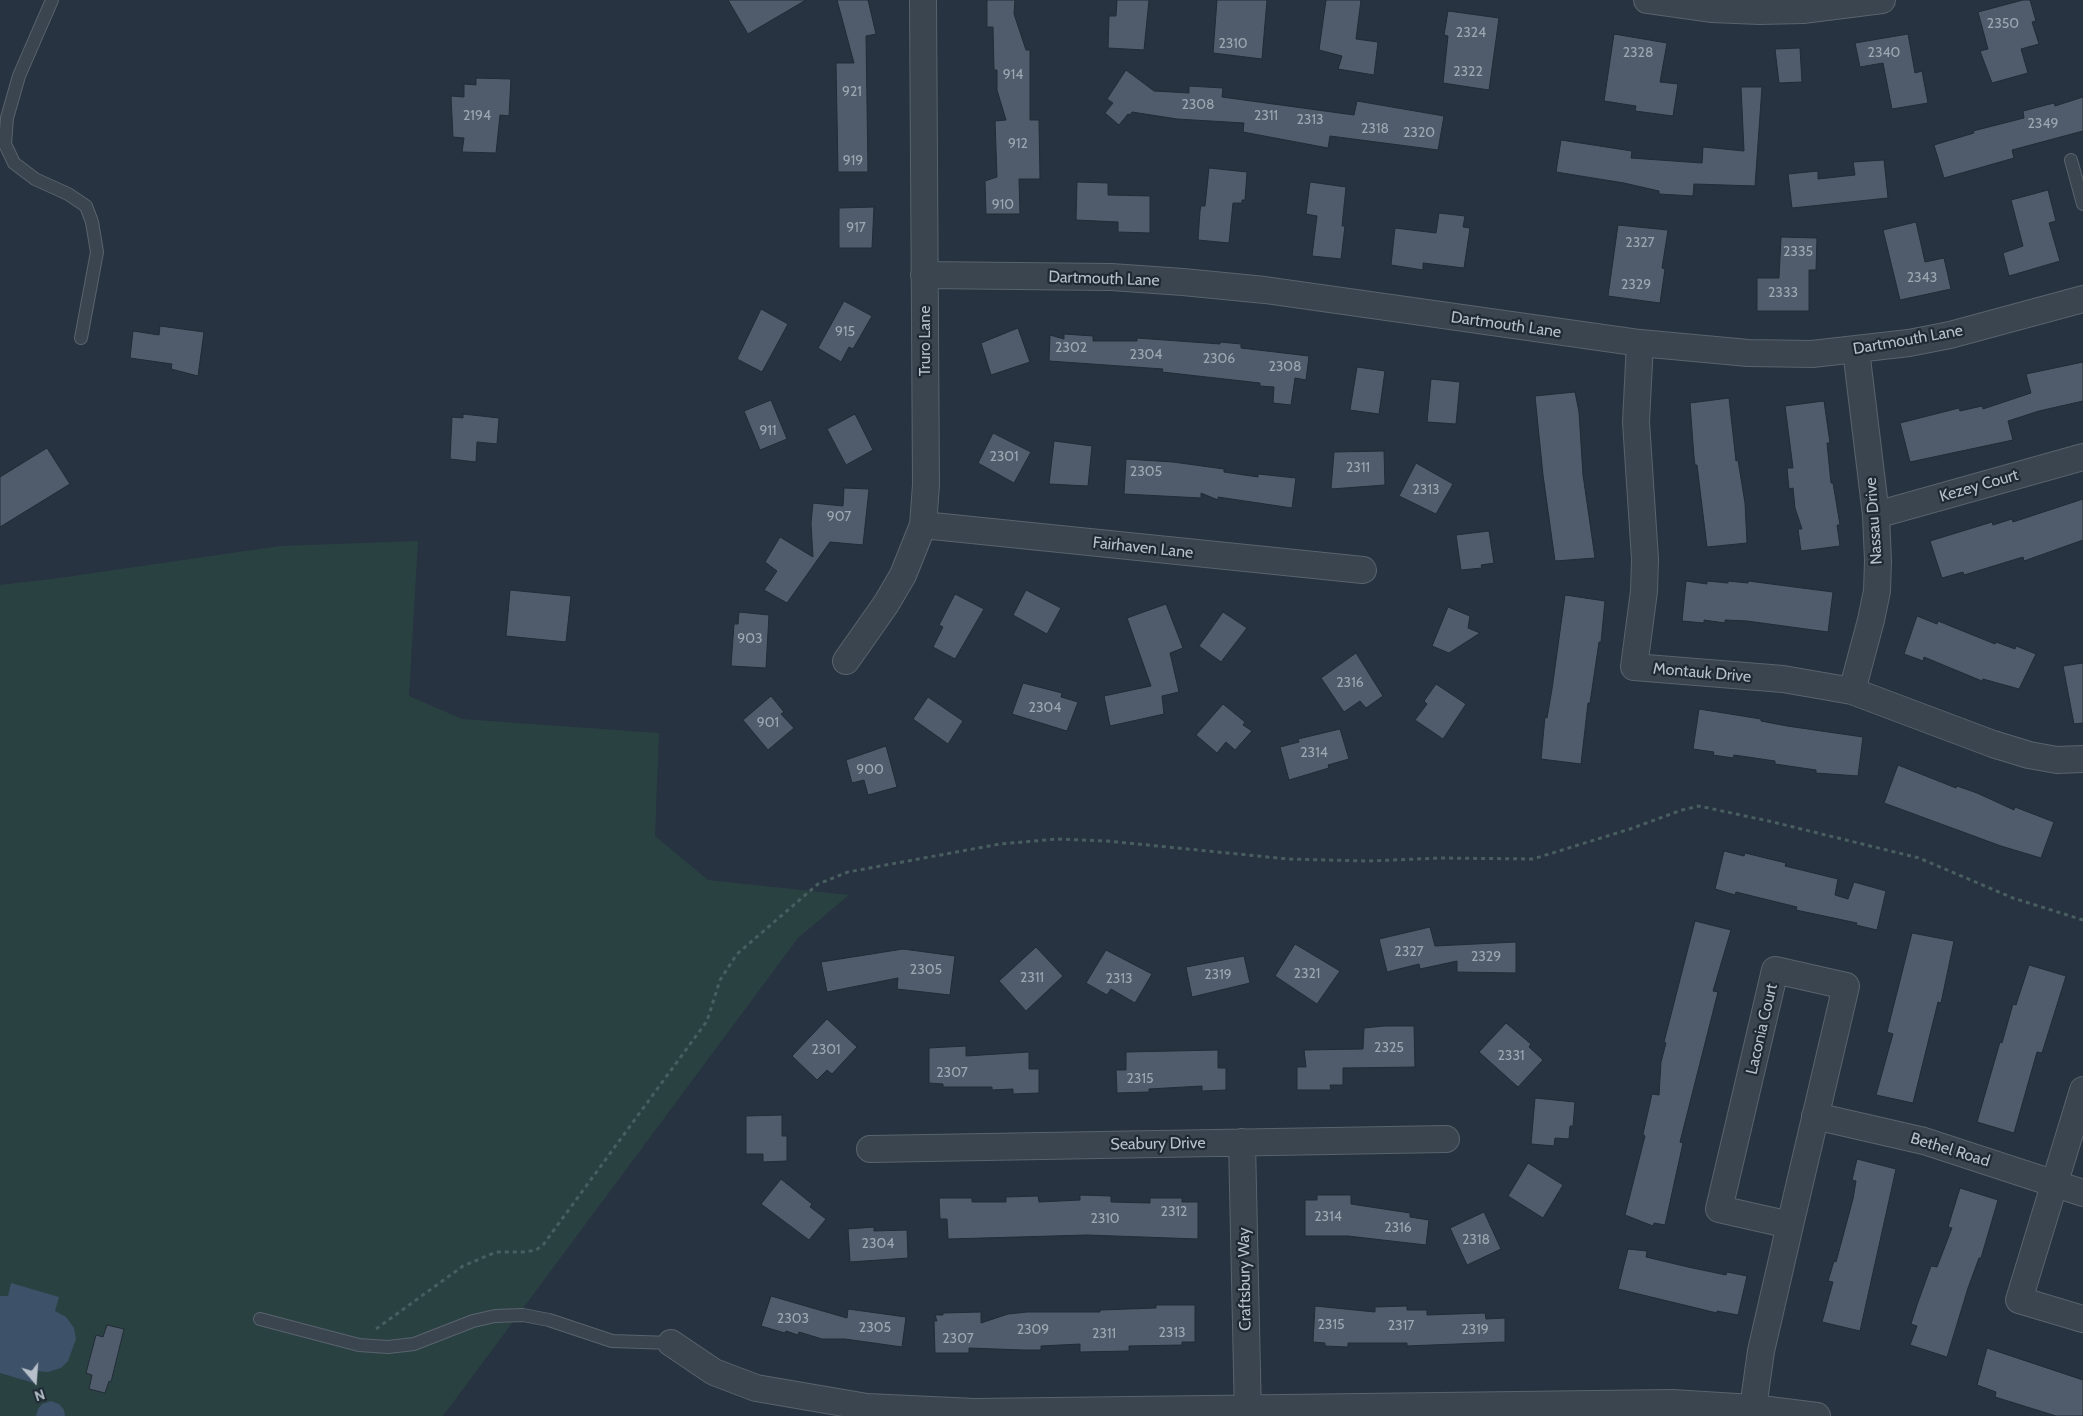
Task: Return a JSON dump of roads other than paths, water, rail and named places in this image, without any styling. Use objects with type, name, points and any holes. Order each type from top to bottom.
[{"type":"street","name":"Truro Lane","points":[[846,661],[886,604],[902,575],[923,525],[926,485],[923,0]]},
{"type":"street","points":[[1647,0],[1711,9],[1760,11],[1882,0]]},
{"type":"street","name":"Dartmouth Lane","points":[[924,275],[1111,277],[1183,282],[1265,290],[1640,343],[1748,353],[1812,354],[1856,350],[1950,335],[2083,299]]},
{"type":"street","name":"Montauk Drive","points":[[1640,343],[1636,422],[1645,559],[1644,590],[1634,667],[1783,679],[1852,690],[2020,752],[2057,760],[2083,759]]},
{"type":"street","name":"Nassau Drive","points":[[1852,690],[1877,591],[1878,561],[1876,515],[1856,350]]},
{"type":"street","name":"Kezey Court","points":[[1876,515],[2083,457]]},
{"type":"street","name":"Fairhaven Lane","points":[[923,525],[1363,570]]},
{"type":"street","name":"Laconia Court","points":[[1753,1408],[1761,1351],[1846,986],[1775,970],[1720,1209],[1790,1225]]},
{"type":"street","points":[[2083,1090],[2018,1300],[2083,1320]]},
{"type":"street","name":"Bethel Road","points":[[1815,1116],[1924,1141],[2083,1193]]},
{"type":"street","name":"Seabury Drive","points":[[870,1149],[1446,1139]]},
{"type":"street","name":"Craftsbury Way","points":[[1242,1142],[1248,1411]]},
{"type":"street","points":[[671,1343],[714,1372],[756,1388],[867,1407],[975,1412],[1248,1411],[1672,1403],[1753,1408],[1817,1416]]},
{"type":"lane","points":[[52,0],[18,76],[7,118],[6,144],[14,163],[35,179],[68,194],[86,206],[92,222],[96,252],[81,338]]},
{"type":"lane","points":[[2071,160],[2083,204]]},
{"type":"lane","points":[[260,1319],[359,1345],[388,1347],[414,1344],[473,1321],[495,1316],[523,1315],[550,1320],[612,1341],[671,1343]]},
{"type":"water","points":[[11,1283],[59,1297],[55,1311],[66,1317],[74,1328],[76,1339],[68,1361],[61,1368],[48,1372],[37,1371],[34,1383],[0,1373],[0,1296],[8,1296]]},
{"type":"water","points":[[51,1401],[59,1404],[64,1410],[65,1416],[36,1416],[42,1404]]}]
